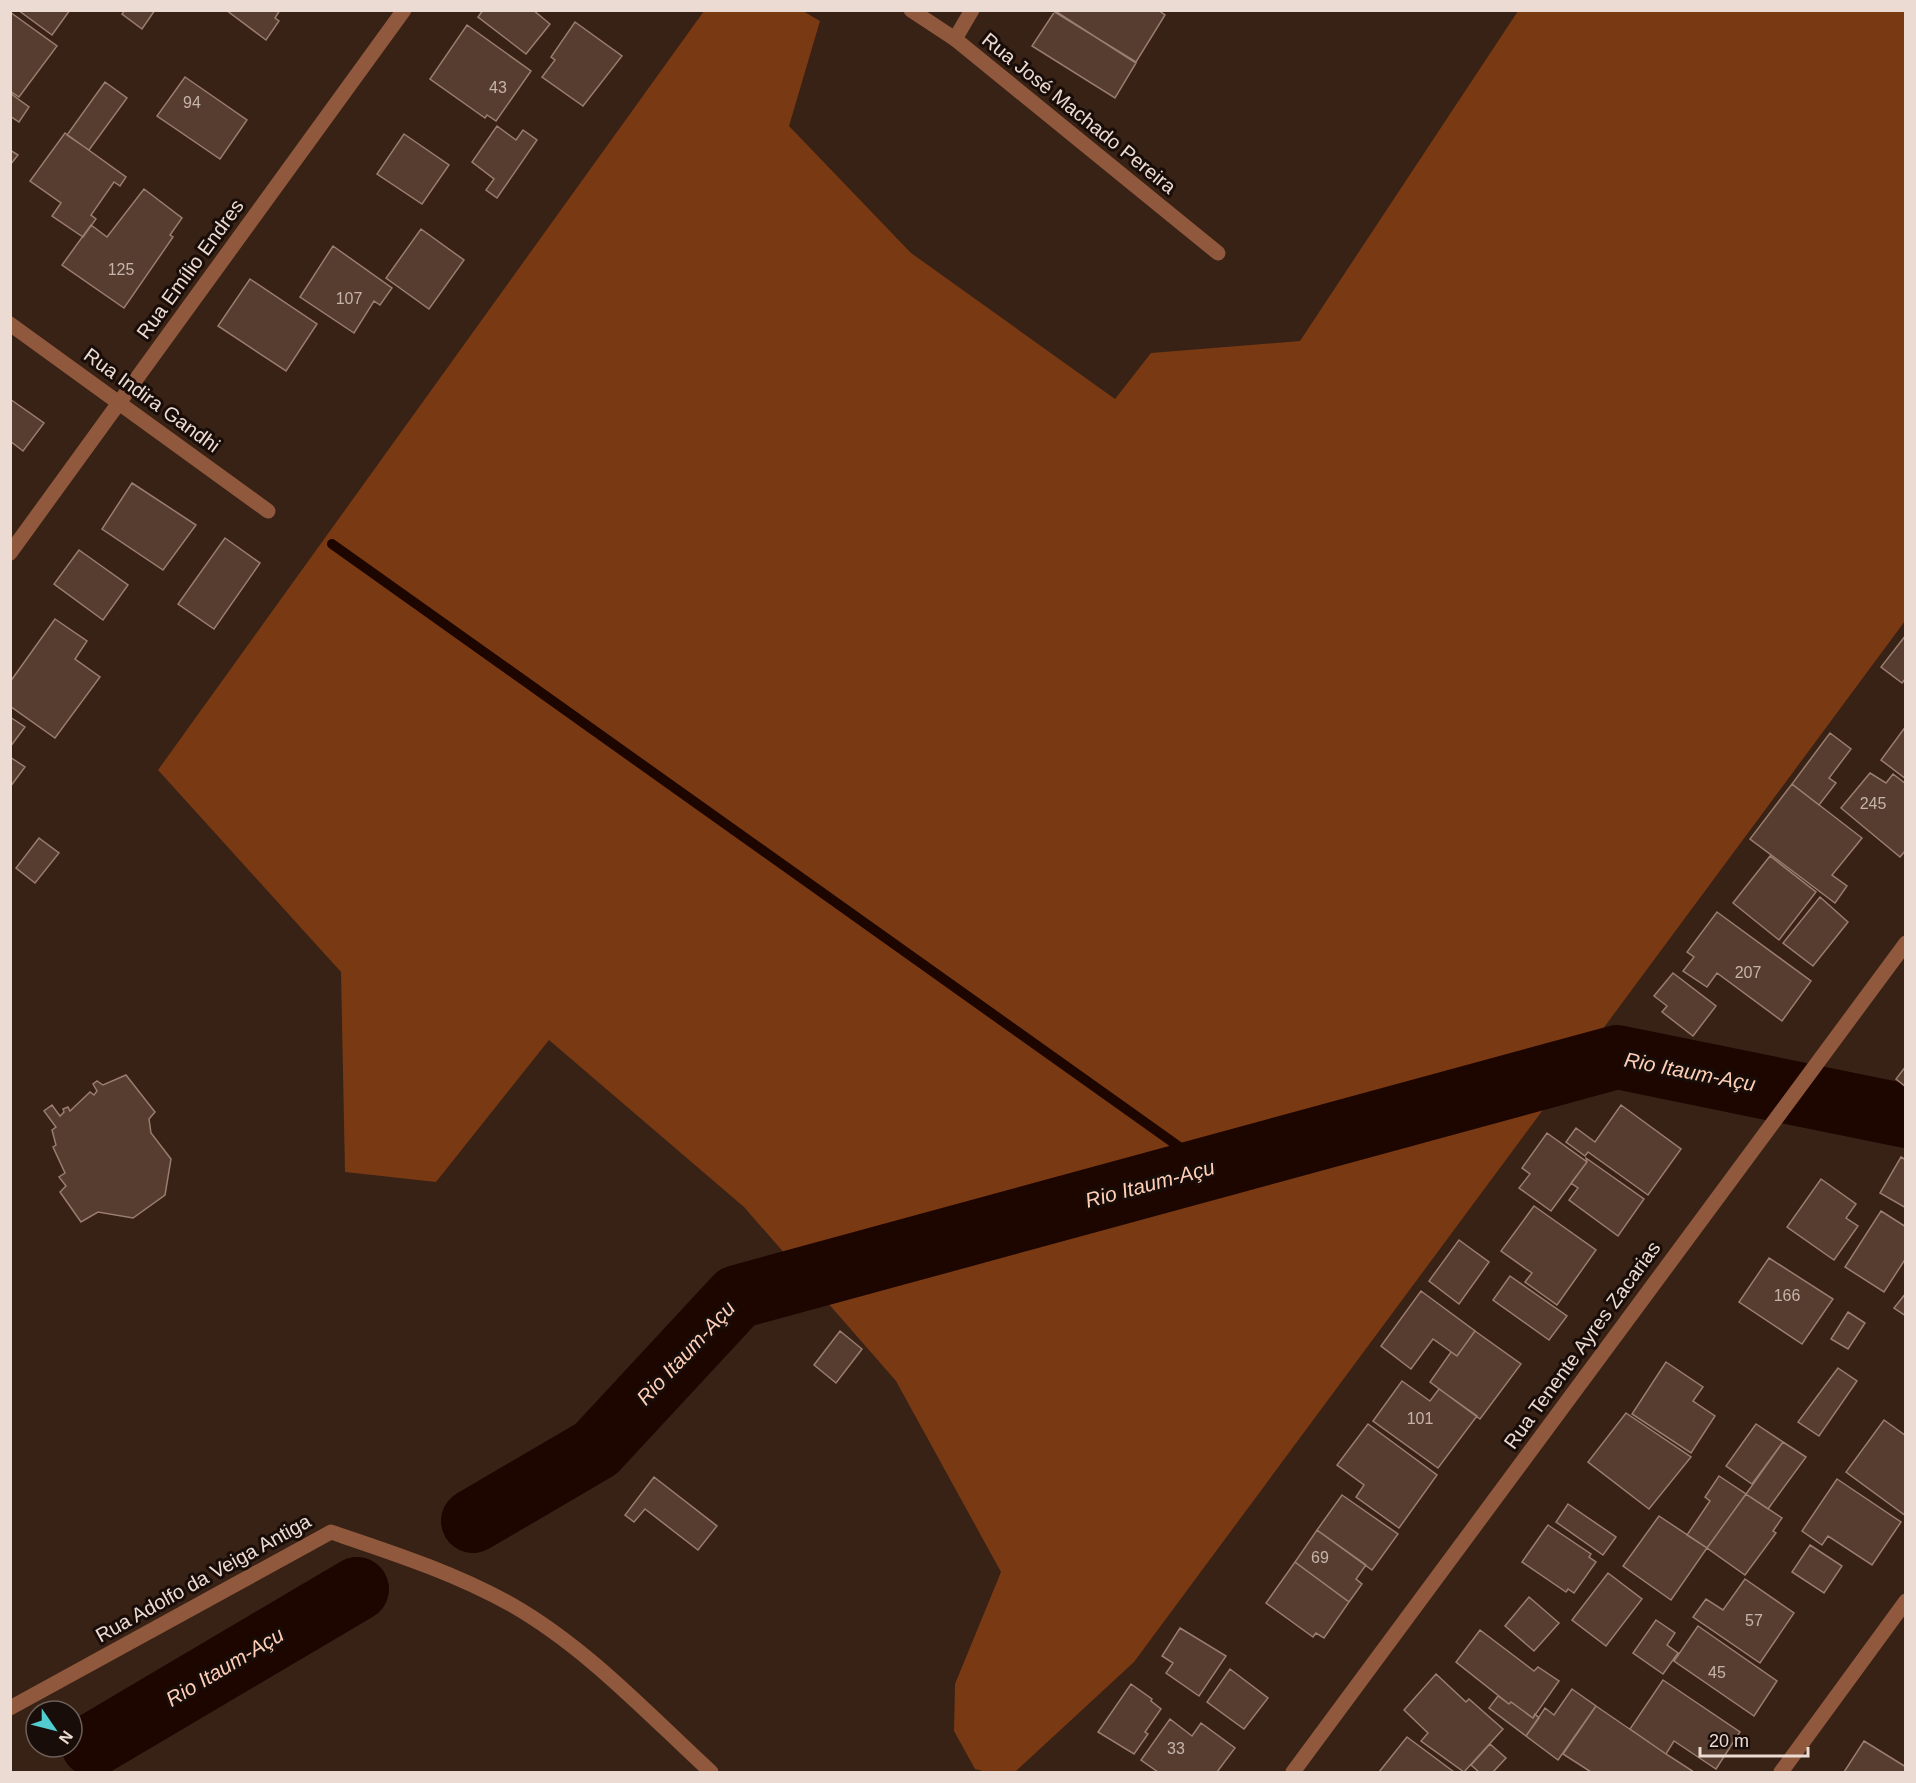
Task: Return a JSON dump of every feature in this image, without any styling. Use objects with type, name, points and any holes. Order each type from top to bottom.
[{"type":"street","name":"Rua Emílio Endres","points":[[10,553],[404,10]]},
{"type":"street","name":"Rua José Machado Pereira","points":[[911,10],[955,39],[1218,253]]},
{"type":"street","points":[[955,39],[972,10]]},
{"type":"street","name":"Rua Indira Gandhi","points":[[10,324],[268,510]]},
{"type":"street","name":"Rua Tenente Ayres Zacarias","points":[[1293,1773],[1905,943]]},
{"type":"street","name":"Rua Adolfo da Veiga Antiga","points":[[10,1708],[331,1532],[451,1574],[513,1606],[579,1651],[711,1773]]},
{"type":"street","points":[[1781,1773],[1905,1601]]},
{"type":"shaded area","points":[[704,11],[803,11],[820,21],[789,126],[911,253],[1115,399],[1151,353],[1300,341],[1518,11],[1905,11],[1905,621],[1134,1662],[1015,1772],[987,1772],[975,1769],[954,1731],[955,1684],[1001,1572],[896,1381],[744,1207],[549,1040],[436,1182],[345,1172],[341,972],[158,770]]},
{"type":"building","points":[[18,10],[70,10],[52,35]]},
{"type":"building","points":[[125,10],[155,10],[142,29],[122,14]]},
{"type":"building","points":[[226,10],[280,10],[275,18],[279,21],[266,40]]},
{"type":"building","points":[[483,10],[533,10],[550,24],[526,54],[478,17]]},
{"type":"building","points":[[1158,10],[1165,15],[1136,62],[1053,11]]},
{"type":"building","points":[[1055,11],[1136,63],[1115,98],[1032,46]]},
{"type":"building","points":[[10,12],[57,46],[19,97],[10,91]]},
{"type":"building","points":[[575,22],[622,56],[583,106],[542,77],[555,60],[551,57]]},
{"type":"building","points":[[467,25],[531,71],[496,121],[487,115],[485,118],[430,79]]},
{"type":"building","points":[[185,77],[247,120],[220,159],[157,116]]},
{"type":"building","points":[[105,82],[127,98],[89,150],[67,135]]},
{"type":"building","points":[[10,93],[29,107],[19,122],[10,116]]},
{"type":"building","points":[[497,126],[516,140],[523,130],[537,140],[497,198],[486,190],[494,179],[472,162]]},
{"type":"building","points":[[65,133],[126,177],[120,186],[114,182],[91,215],[96,219],[83,237],[52,216],[61,203],[30,181]]},
{"type":"building","points":[[404,134],[449,165],[422,204],[377,174]]},
{"type":"building","points":[[10,150],[18,155],[10,165]]},
{"type":"building","points":[[144,189],[182,218],[170,235],[173,237],[124,308],[62,265],[91,225],[107,237]]},
{"type":"building","points":[[421,229],[464,260],[429,309],[386,278]]},
{"type":"building","points":[[333,246],[392,288],[380,305],[374,301],[354,333],[300,297]]},
{"type":"building","points":[[250,279],[317,324],[286,371],[218,326]]},
{"type":"building","points":[[10,399],[44,423],[23,451],[10,441]]},
{"type":"building","points":[[132,483],[196,525],[163,570],[102,529]]},
{"type":"building","points":[[225,538],[260,563],[214,629],[178,604]]},
{"type":"building","points":[[79,550],[128,585],[103,620],[54,584]]},
{"type":"building","points":[[55,619],[87,641],[75,659],[100,677],[55,738],[10,706],[10,682]]},
{"type":"building","points":[[1906,635],[1906,678],[1902,683],[1881,667]]},
{"type":"building","points":[[10,717],[25,727],[10,747]]},
{"type":"building","points":[[1906,726],[1906,779],[1881,760]]},
{"type":"building","points":[[1830,733],[1851,749],[1829,778],[1836,783],[1819,805],[1792,784]]},
{"type":"building","points":[[10,757],[25,767],[10,787]]},
{"type":"building","points":[[1870,773],[1886,783],[1893,774],[1906,784],[1906,850],[1900,857],[1841,808]]},
{"type":"building","points":[[1792,784],[1862,838],[1832,875],[1847,886],[1835,903],[1750,839]]},
{"type":"building","points":[[39,838],[59,853],[35,883],[16,868]]},
{"type":"building","points":[[1770,856],[1816,892],[1779,940],[1733,903]]},
{"type":"building","points":[[1820,897],[1848,922],[1813,966],[1783,943]]},
{"type":"building","points":[[1717,912],[1811,981],[1782,1021],[1717,973],[1707,987],[1683,971],[1694,957],[1687,952]]},
{"type":"building","points":[[1673,973],[1716,1006],[1693,1036],[1662,1012],[1667,1006],[1654,996]]},
{"type":"building","points":[[1906,1066],[1906,1087],[1896,1079]]},
{"type":"building","points":[[126,1075],[155,1112],[149,1119],[151,1133],[171,1159],[165,1195],[133,1218],[98,1212],[81,1222],[60,1192],[66,1186],[59,1177],[65,1173],[53,1147],[56,1145],[52,1130],[56,1127],[44,1111],[52,1105],[60,1116],[64,1112],[63,1109],[68,1107],[70,1111],[90,1092],[94,1095],[97,1091],[93,1084],[97,1081],[103,1085]]},
{"type":"building","points":[[1621,1105],[1681,1149],[1648,1195],[1588,1152],[1585,1156],[1566,1142],[1576,1128],[1595,1142]]},
{"type":"building","points":[[1547,1133],[1587,1162],[1551,1211],[1519,1188],[1530,1174],[1522,1168]]},
{"type":"building","points":[[1901,1157],[1906,1160],[1906,1208],[1880,1193]]},
{"type":"building","points":[[1586,1158],[1644,1199],[1618,1236],[1569,1200],[1578,1188],[1571,1183],[1587,1162]]},
{"type":"building","points":[[1821,1179],[1856,1204],[1846,1218],[1858,1226],[1834,1260],[1787,1227]]},
{"type":"building","points":[[1534,1206],[1596,1250],[1557,1305],[1525,1282],[1532,1273],[1501,1251]]},
{"type":"building","points":[[1881,1211],[1906,1227],[1906,1258],[1884,1292],[1845,1267]]},
{"type":"building","points":[[1459,1240],[1489,1262],[1459,1304],[1429,1281]]},
{"type":"building","points":[[1769,1258],[1833,1299],[1802,1344],[1739,1302]]},
{"type":"building","points":[[1510,1276],[1567,1316],[1549,1340],[1493,1300]]},
{"type":"building","points":[[1421,1291],[1475,1331],[1457,1356],[1433,1339],[1411,1369],[1381,1346]]},
{"type":"building","points":[[1906,1293],[1906,1316],[1894,1308]]},
{"type":"building","points":[[1848,1312],[1865,1323],[1848,1349],[1831,1339]]},
{"type":"building","points":[[840,1331],[862,1349],[836,1383],[814,1365]]},
{"type":"building","points":[[1475,1331],[1521,1364],[1480,1419],[1430,1382],[1451,1352],[1457,1356]]},
{"type":"building","points":[[1666,1362],[1703,1387],[1693,1401],[1715,1416],[1691,1453],[1632,1414]]},
{"type":"building","points":[[1838,1368],[1857,1381],[1819,1436],[1798,1422]]},
{"type":"building","points":[[1402,1381],[1430,1401],[1439,1389],[1477,1416],[1438,1468],[1373,1421]]},
{"type":"building","points":[[1626,1413],[1691,1457],[1649,1509],[1588,1462]]},
{"type":"building","points":[[1884,1420],[1906,1436],[1906,1516],[1846,1472]]},
{"type":"building","points":[[1368,1424],[1437,1475],[1399,1528],[1356,1497],[1364,1485],[1337,1465]]},
{"type":"building","points":[[1756,1424],[1783,1442],[1752,1484],[1726,1466]]},
{"type":"building","points":[[1783,1442],[1806,1457],[1768,1509],[1746,1494]]},
{"type":"building","points":[[1719,1476],[1746,1494],[1707,1548],[1687,1535],[1710,1501],[1705,1497]]},
{"type":"building","points":[[654,1477],[717,1526],[698,1550],[645,1509],[634,1522],[625,1515]]},
{"type":"building","points":[[1837,1479],[1901,1522],[1872,1565],[1828,1536],[1822,1545],[1802,1531]]},
{"type":"building","points":[[1746,1494],[1782,1518],[1773,1531],[1776,1533],[1745,1575],[1707,1548]]},
{"type":"building","points":[[1342,1495],[1398,1534],[1372,1570],[1317,1530]]},
{"type":"building","points":[[1568,1504],[1616,1537],[1603,1555],[1556,1522]]},
{"type":"building","points":[[1659,1516],[1707,1548],[1671,1600],[1623,1566]]},
{"type":"building","points":[[1548,1525],[1591,1554],[1589,1557],[1596,1562],[1574,1593],[1568,1589],[1566,1592],[1522,1562]]},
{"type":"building","points":[[1317,1530],[1366,1565],[1356,1579],[1362,1584],[1349,1602],[1295,1562]]},
{"type":"building","points":[[1810,1545],[1842,1566],[1824,1593],[1792,1572]]},
{"type":"building","points":[[1295,1562],[1349,1602],[1324,1638],[1316,1633],[1313,1637],[1266,1603]]},
{"type":"building","points":[[1608,1573],[1642,1599],[1606,1646],[1572,1620]]},
{"type":"building","points":[[1745,1579],[1794,1613],[1760,1663],[1693,1617],[1706,1599],[1723,1610]]},
{"type":"building","points":[[1529,1597],[1559,1623],[1534,1651],[1505,1626]]},
{"type":"building","points":[[1656,1620],[1675,1633],[1667,1645],[1678,1653],[1663,1674],[1633,1653]]},
{"type":"building","points":[[1698,1626],[1777,1681],[1754,1716],[1674,1661]]},
{"type":"building","points":[[1180,1628],[1226,1656],[1199,1696],[1166,1673],[1173,1663],[1162,1656]]},
{"type":"building","points":[[1480,1630],[1534,1671],[1538,1667],[1559,1681],[1533,1718],[1511,1702],[1509,1704],[1456,1662]]},
{"type":"building","points":[[1230,1669],[1268,1698],[1244,1729],[1207,1702]]},
{"type":"building","points":[[1436,1674],[1466,1702],[1469,1699],[1503,1729],[1464,1772],[1421,1741],[1428,1733],[1404,1710]]},
{"type":"building","points":[[1663,1680],[1740,1732],[1716,1769],[1674,1741],[1666,1754],[1630,1729]]},
{"type":"building","points":[[1131,1684],[1152,1699],[1151,1701],[1161,1709],[1145,1732],[1148,1734],[1134,1754],[1098,1732]]},
{"type":"building","points":[[1572,1689],[1596,1706],[1558,1760],[1526,1736],[1545,1708],[1554,1715]]},
{"type":"building","points":[[1498,1696],[1509,1704],[1511,1702],[1533,1718],[1535,1714],[1539,1718],[1526,1736],[1489,1708]]},
{"type":"building","points":[[1596,1706],[1694,1772],[1591,1772],[1563,1754]]},
{"type":"building","points":[[1170,1719],[1192,1736],[1201,1723],[1235,1748],[1217,1772],[1158,1772],[1141,1760]]},
{"type":"building","points":[[1407,1737],[1454,1772],[1379,1772]]},
{"type":"building","points":[[1864,1741],[1906,1767],[1906,1772],[1844,1772]]},
{"type":"building","points":[[1490,1744],[1506,1758],[1493,1772],[1479,1772],[1471,1765]]},
{"type":"waterway","points":[[332,544],[1209,1168]]},
{"type":"waterway","name":"Rio Itaum-Açu","points":[[473,1521],[596,1449],[737,1297],[1617,1057],[1906,1116]]},
{"type":"waterway","name":"Rio Itaum-Açu","points":[[93,1745],[357,1589]]}]
